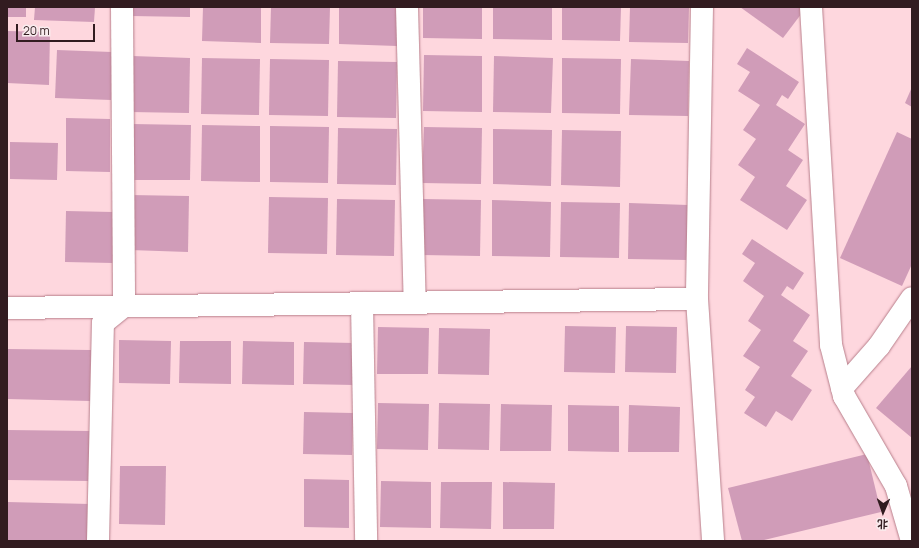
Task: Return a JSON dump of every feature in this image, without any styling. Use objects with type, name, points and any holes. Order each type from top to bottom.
[{"type":"street","points":[[122,7],[124,306]]},
{"type":"street","points":[[407,7],[415,303]]},
{"type":"street","points":[[702,7],[697,299],[713,541]]},
{"type":"street","points":[[811,7],[825,264],[831,345],[844,396],[896,486],[912,541]]},
{"type":"street","points":[[842,388],[878,346],[912,298]]},
{"type":"street","points":[[7,308],[362,302],[415,303],[697,299]]},
{"type":"street","points":[[362,302],[366,541]]},
{"type":"street","points":[[98,541],[103,323],[124,306]]},
{"type":"building","points":[[7,7],[26,7],[26,17],[7,17]]},
{"type":"building","points":[[35,7],[95,7],[94,22],[34,20]]},
{"type":"building","points":[[132,7],[190,7],[190,17],[131,16]]},
{"type":"building","points":[[203,7],[261,7],[261,43],[202,41]]},
{"type":"building","points":[[271,7],[330,7],[329,44],[270,43]]},
{"type":"building","points":[[339,7],[398,7],[397,46],[339,44]]},
{"type":"building","points":[[423,7],[482,7],[482,39],[423,38]]},
{"type":"building","points":[[493,7],[552,7],[552,40],[493,39]]},
{"type":"building","points":[[562,7],[621,7],[620,41],[562,40]]},
{"type":"building","points":[[630,7],[689,7],[688,43],[629,42]]},
{"type":"building","points":[[740,7],[803,7],[805,9],[783,38]]},
{"type":"building","points":[[7,31],[50,32],[49,85],[7,83]]},
{"type":"building","points":[[747,48],[799,82],[788,99],[782,95],[776,105],[805,124],[788,150],[803,160],[786,186],[807,200],[787,230],[740,200],[755,177],[738,165],[756,139],[743,130],[760,105],[738,91],[750,72],[737,64]]},
{"type":"building","points":[[57,50],[112,52],[111,100],[55,98]]},
{"type":"building","points":[[424,55],[482,56],[482,112],[423,111]]},
{"type":"building","points":[[132,56],[190,58],[189,113],[130,112]]},
{"type":"building","points":[[494,56],[553,58],[551,113],[493,112]]},
{"type":"building","points":[[202,58],[260,59],[259,115],[201,114]]},
{"type":"building","points":[[562,58],[621,59],[620,114],[562,113]]},
{"type":"building","points":[[270,59],[329,60],[328,116],[269,115]]},
{"type":"building","points":[[631,59],[689,61],[688,116],[629,115]]},
{"type":"building","points":[[338,61],[397,62],[396,118],[337,117]]},
{"type":"building","points":[[912,87],[912,107],[905,103]]},
{"type":"building","points":[[66,118],[110,119],[110,172],[66,171]]},
{"type":"building","points":[[132,124],[191,125],[190,180],[131,180]]},
{"type":"building","points":[[202,125],[260,126],[260,182],[201,181]]},
{"type":"building","points":[[270,126],[329,127],[328,183],[270,182]]},
{"type":"building","points":[[424,127],[482,128],[481,184],[422,183]]},
{"type":"building","points":[[338,128],[397,129],[396,185],[337,184]]},
{"type":"building","points":[[493,129],[552,130],[551,186],[493,184]]},
{"type":"building","points":[[562,130],[621,131],[620,187],[561,185]]},
{"type":"building","points":[[897,132],[912,139],[912,264],[902,286],[840,258]]},
{"type":"building","points":[[10,142],[58,143],[57,180],[10,179]]},
{"type":"building","points":[[130,195],[189,196],[188,252],[130,250]]},
{"type":"building","points":[[269,197],[328,198],[327,254],[268,253]]},
{"type":"building","points":[[337,199],[395,200],[394,256],[336,255]]},
{"type":"building","points":[[423,199],[481,200],[480,256],[422,255]]},
{"type":"building","points":[[492,200],[551,202],[550,257],[492,256]]},
{"type":"building","points":[[561,202],[620,203],[619,258],[560,257]]},
{"type":"building","points":[[629,203],[688,205],[687,260],[628,259]]},
{"type":"building","points":[[66,211],[113,212],[113,263],[65,262]]},
{"type":"building","points":[[752,239],[804,273],[793,290],[787,286],[781,295],[810,315],[793,341],[808,351],[791,376],[812,390],[792,421],[776,411],[766,427],[744,413],[755,397],[745,390],[760,367],[743,356],[761,330],[748,321],[764,296],[743,281],[755,263],[742,254]]},
{"type":"building","points":[[565,326],[616,327],[615,373],[564,372]]},
{"type":"building","points":[[626,326],[677,327],[676,373],[625,372]]},
{"type":"building","points":[[378,327],[429,328],[428,374],[377,374]]},
{"type":"building","points":[[439,328],[490,329],[489,375],[438,374]]},
{"type":"building","points":[[119,340],[171,341],[170,384],[119,383]]},
{"type":"building","points":[[180,341],[231,341],[231,384],[179,383]]},
{"type":"building","points":[[243,341],[294,342],[294,385],[242,384]]},
{"type":"building","points":[[304,342],[355,343],[354,385],[303,384]]},
{"type":"building","points":[[7,349],[91,350],[90,401],[7,399]]},
{"type":"building","points":[[912,366],[912,438],[876,408]]},
{"type":"building","points":[[378,403],[429,404],[428,450],[377,449]]},
{"type":"building","points":[[439,403],[490,404],[489,450],[438,449]]},
{"type":"building","points":[[501,404],[552,405],[551,451],[500,451]]},
{"type":"building","points":[[568,405],[619,406],[619,452],[568,451]]},
{"type":"building","points":[[629,405],[680,407],[679,452],[628,452]]},
{"type":"building","points":[[304,412],[353,413],[352,455],[303,454]]},
{"type":"building","points":[[7,430],[90,431],[90,481],[7,480]]},
{"type":"building","points":[[867,454],[881,512],[760,541],[742,541],[728,488]]},
{"type":"building","points":[[120,466],[166,466],[165,525],[119,524]]},
{"type":"building","points":[[304,479],[349,480],[349,528],[304,527]]},
{"type":"building","points":[[381,481],[431,482],[431,528],[380,527]]},
{"type":"building","points":[[441,482],[492,482],[491,529],[440,528]]},
{"type":"building","points":[[503,482],[555,483],[554,529],[503,529]]},
{"type":"building","points":[[7,502],[90,504],[89,541],[7,541]]}]
